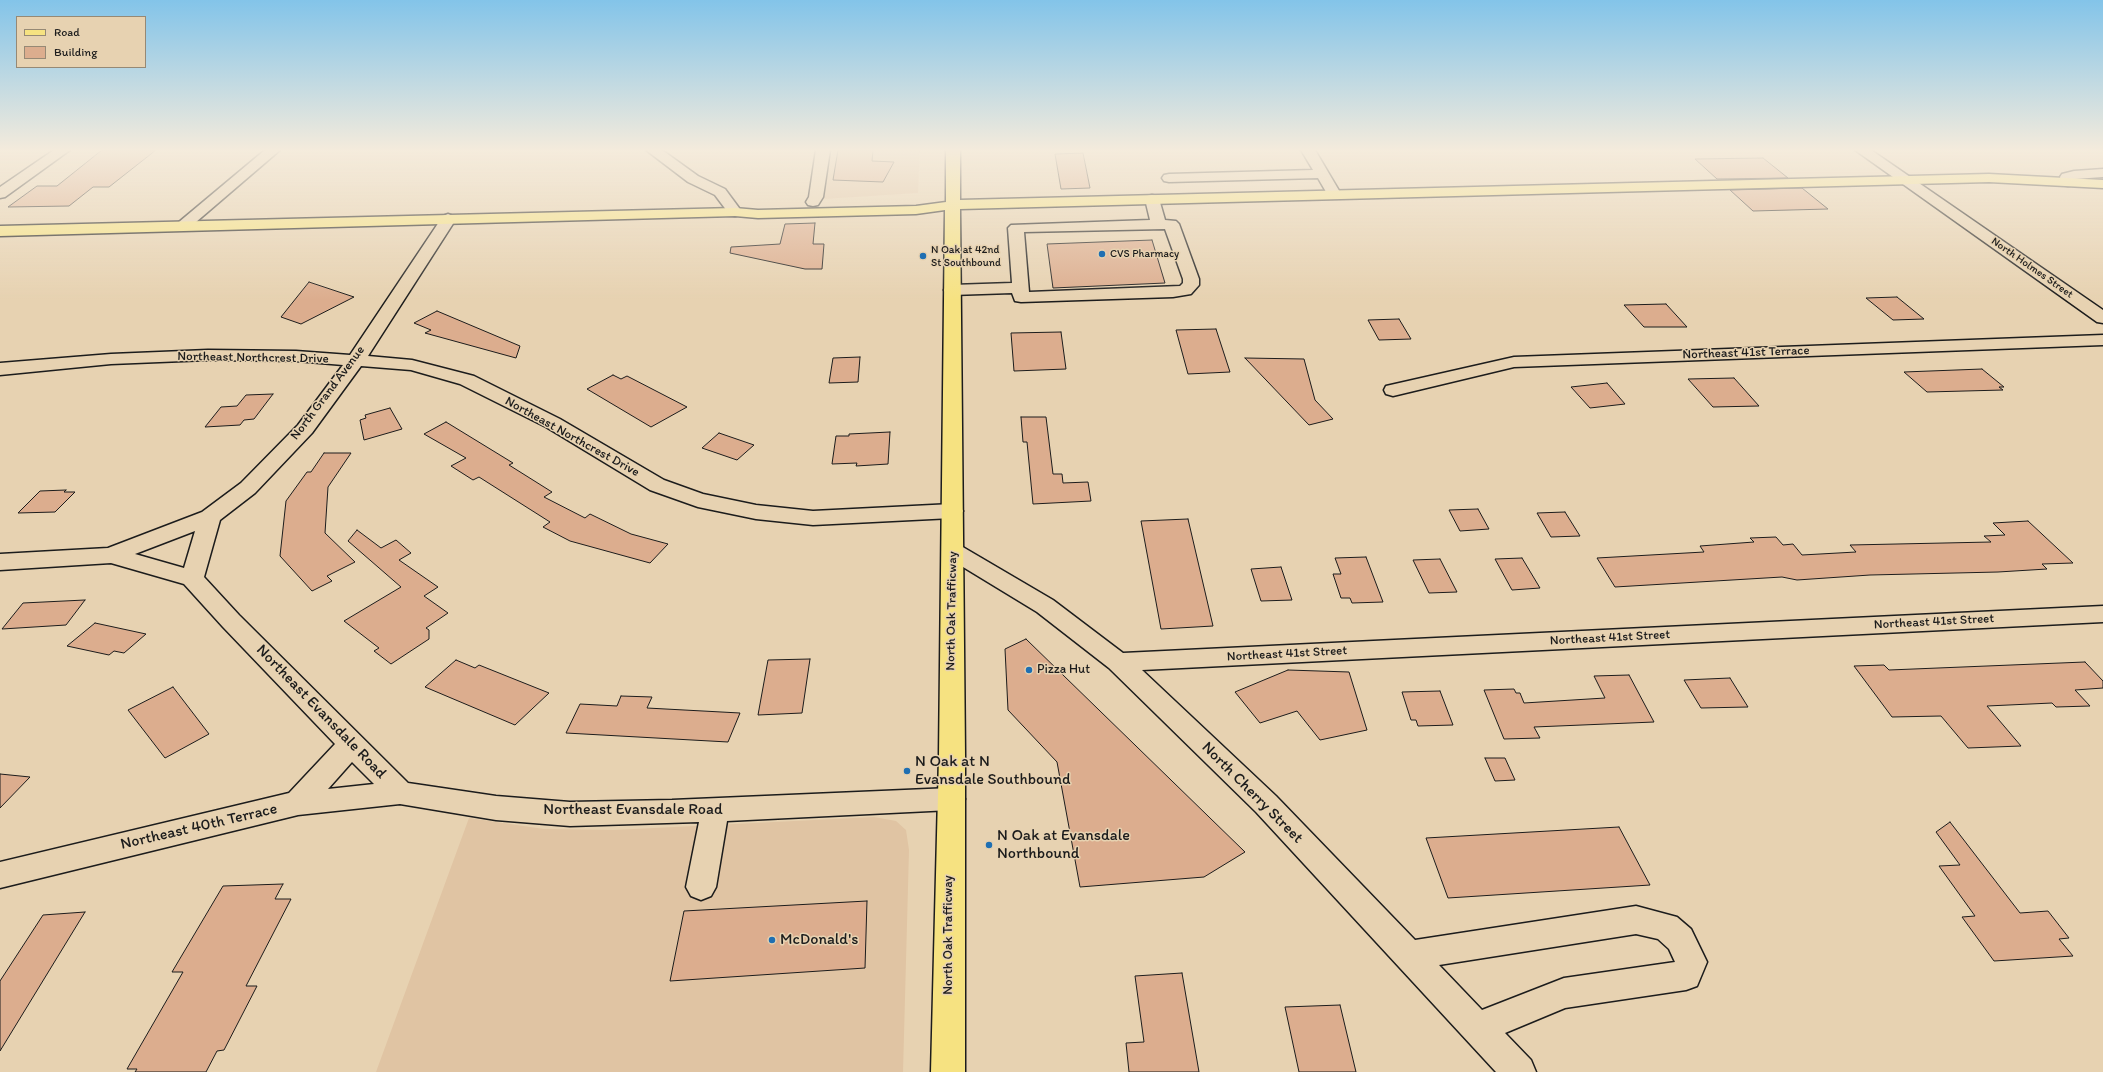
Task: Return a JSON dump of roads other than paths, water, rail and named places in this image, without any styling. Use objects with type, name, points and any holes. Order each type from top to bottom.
[{"type":"main road","points":[[735,212],[759,205],[813,202],[914,200]]},
{"type":"main road","points":[[915,200],[953,205]]},
{"type":"main road","name":"North Oak Trafficway","points":[[948,1072],[953,551],[953,200]]},
{"type":"main road","points":[[0,232],[184,225],[735,212],[758,214],[900,210],[953,205],[1151,200]]},
{"type":"street","points":[[184,225],[214,200]]},
{"type":"street","points":[[726,200],[735,212]]},
{"type":"street","points":[[1152,200],[1159,224]]},
{"type":"street","name":"North Holmes Street","points":[[1935,200],[2103,318]]},
{"type":"street","name":"North Grand Avenue","points":[[111,555],[210,517],[248,488],[304,429],[356,360],[448,219]]},
{"type":"street","points":[[1159,224],[1171,224],[1191,278],[1191,285],[1185,290],[1173,292],[1021,297],[1016,228],[1159,224]]},
{"type":"street","points":[[952,290],[1020,288]]},
{"type":"street","name":"Northeast 41st Terrace","points":[[1393,390],[1514,362],[2103,340]]},
{"type":"street","name":"Northeast Northcrest Drive","points":[[0,369],[111,359],[208,355],[296,356],[412,365],[466,380],[553,423],[657,484],[698,500],[728,508],[778,516],[813,518],[952,511]]},
{"type":"street","points":[[0,562],[111,555],[192,578],[210,517]]},
{"type":"street","name":"North Cherry Street","points":[[953,551],[1045,606],[1118,662],[1266,804],[1519,1072]]},
{"type":"street","name":"Northeast Evansdale Road","points":[[192,578],[231,621],[400,794],[496,808],[570,814],[715,810],[951,799]]},
{"type":"street","name":"Northeast 41st Street","points":[[1118,662],[2103,614]]},
{"type":"street","points":[[298,803],[352,744]]},
{"type":"street","name":"Northeast 40th Terrace","points":[[0,875],[298,803],[400,794]]},
{"type":"street","points":[[701,887],[715,810]]},
{"type":"street","points":[[1409,955],[1636,920],[1666,927],[1680,940],[1691,962],[1686,974],[1564,993],[1477,1028]]},
{"type":"place","name":"CVS Pharmacy","points":[[1102,254]]},
{"type":"place","name":"N Oak at 42nd St Southbound","points":[[923,256]]},
{"type":"place","name":"Pizza Hut","points":[[1029,670]]},
{"type":"place","name":"N Oak at N Evansdale Southbound","points":[[907,771]]},
{"type":"place","name":"N Oak at Evansdale Northbound","points":[[989,845]]},
{"type":"place","name":"McDonald's","points":[[772,940]]}]
